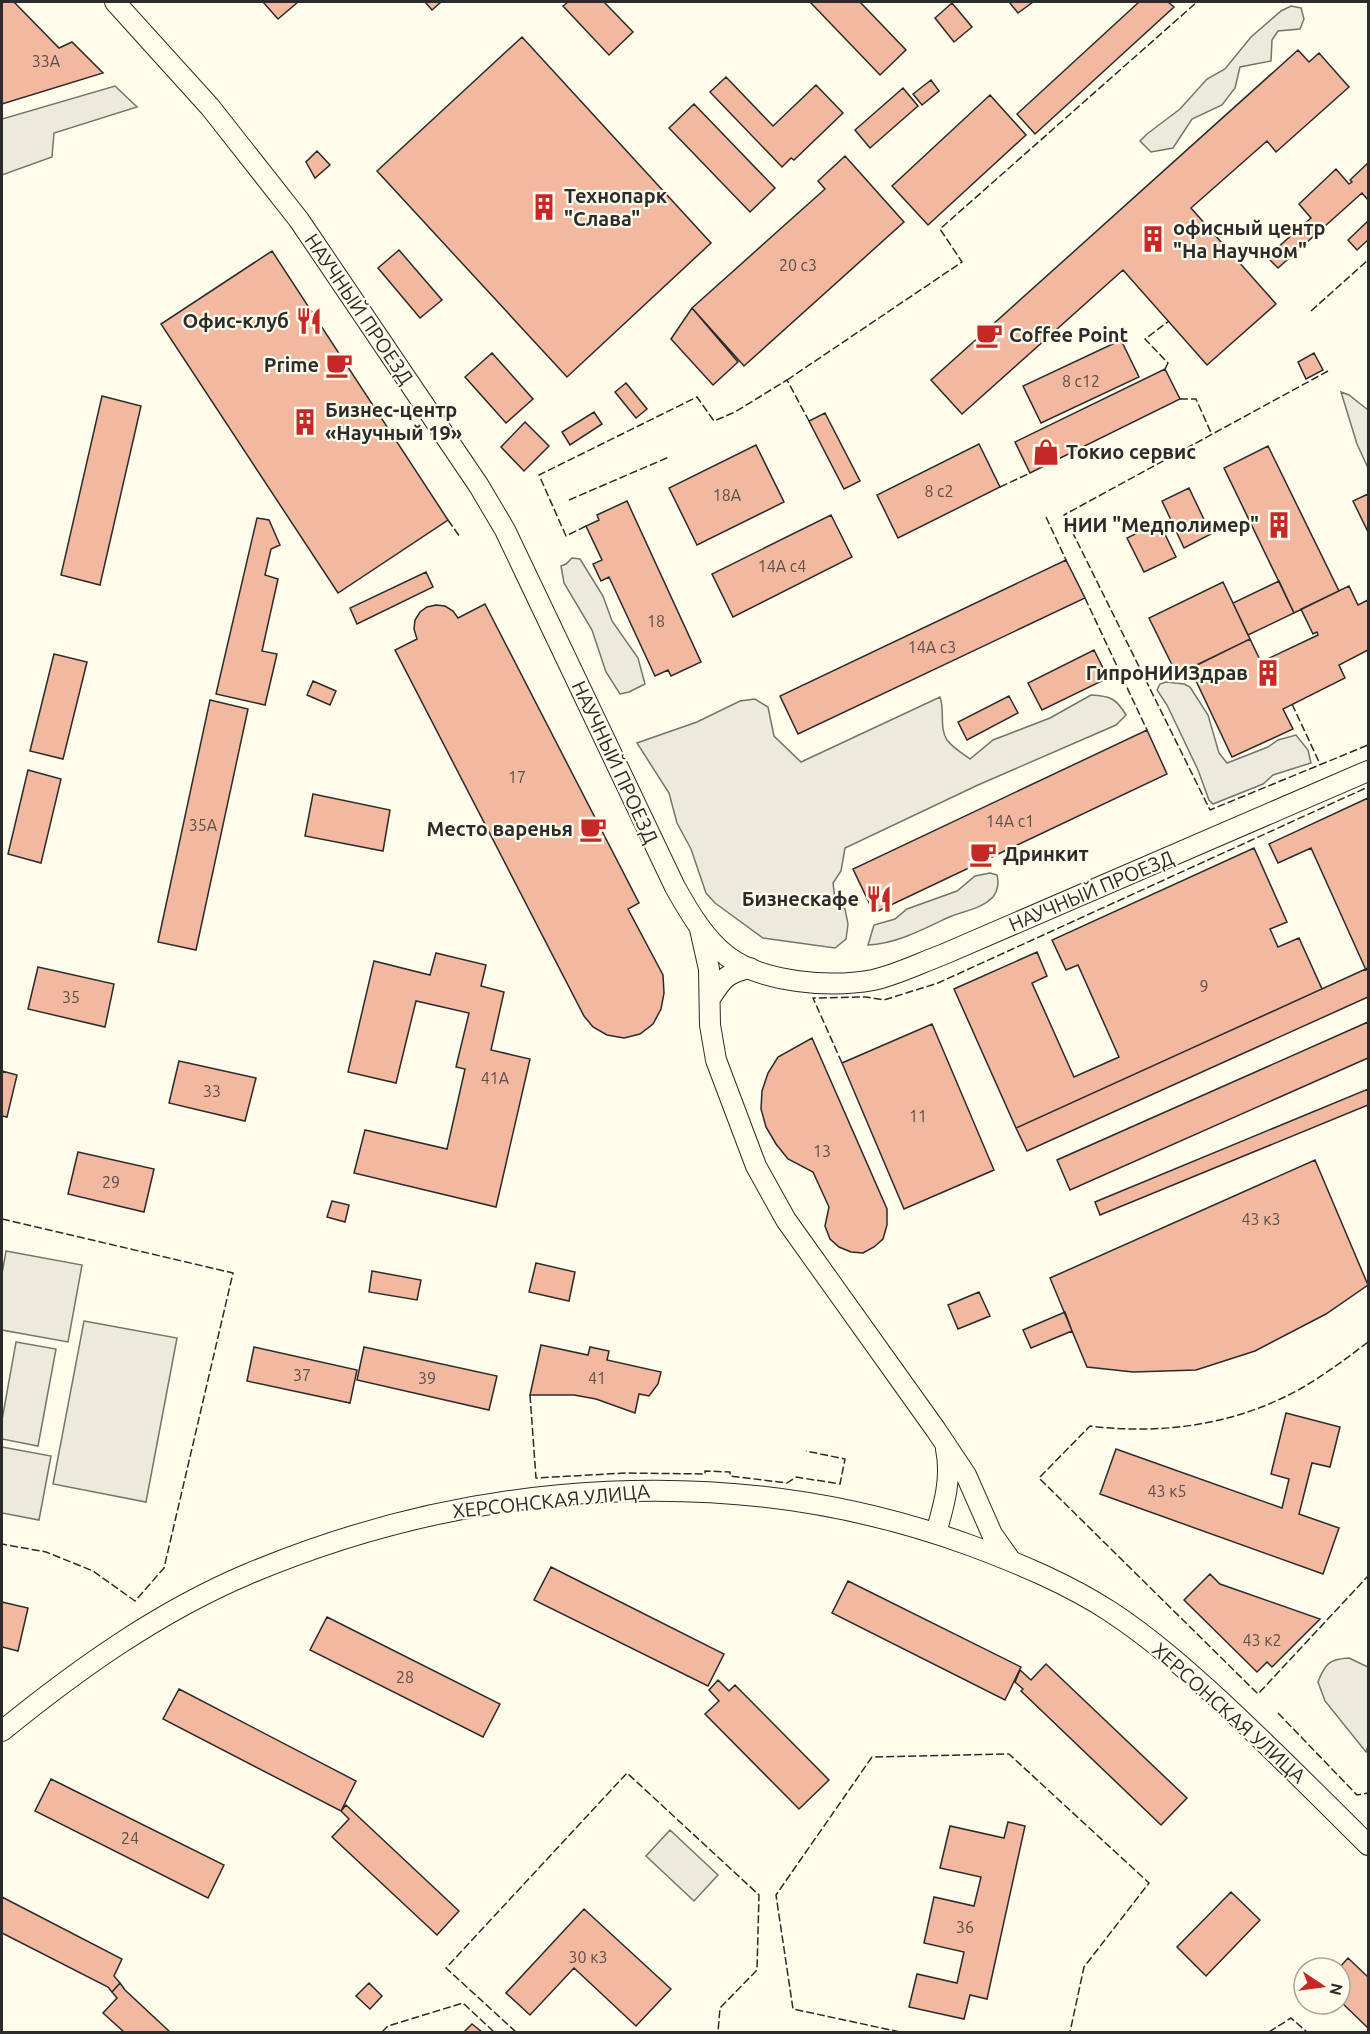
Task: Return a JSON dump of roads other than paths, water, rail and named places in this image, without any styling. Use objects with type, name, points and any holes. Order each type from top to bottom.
[{"type":"street","name":"НАУЧНЫЙ ПРОЕЗД","points":[[115,2],[210,107],[299,220],[479,486],[505,530],[670,877],[700,928],[727,956],[750,968],[777,977],[827,984],[875,980],[942,955],[1368,771]]},
{"type":"street","points":[[700,928],[710,969],[710,1025],[716,1060],[756,1166],[786,1220],[966,1475],[992,1534],[1011,1561]]},
{"type":"street","points":[[711,997],[723,978],[735,971],[750,968]]},
{"type":"street","points":[[936,1533],[946,1499],[950,1466],[945,1443]]},
{"type":"street","name":"ХЕРСОНСКАЯ УЛИЦА","points":[[2,1731],[65,1682],[139,1631],[227,1584],[302,1554],[366,1532],[444,1513],[583,1493],[669,1489],[736,1493],[801,1501],[855,1511],[936,1533],[1011,1561],[1111,1612],[1177,1661],[1260,1737],[1368,1845]]},
{"type":"place","name":"Технопарк \"Слава\"","points":[[544,207]]},
{"type":"place","name":"офисный центр \"На Научном\"","points":[[1153,239]]},
{"type":"place","name":"Офис-клуб","points":[[309,321]]},
{"type":"place","name":"Coffee Point","points":[[989,335]]},
{"type":"place","name":"Prime","points":[[339,365]]},
{"type":"place","name":"Бизнес-центр «Научный 19»","points":[[305,422]]},
{"type":"place","name":"Токио сервис","points":[[1046,452]]},
{"type":"place","name":"НИИ \"Медполимер\"","points":[[1279,525]]},
{"type":"place","name":"ГипроНИИЗдрав","points":[[1268,673]]},
{"type":"place","name":"Место варенья","points":[[593,829]]},
{"type":"place","name":"Дринкит","points":[[983,854]]},
{"type":"place","name":"Бизнескафе","points":[[879,899]]}]
